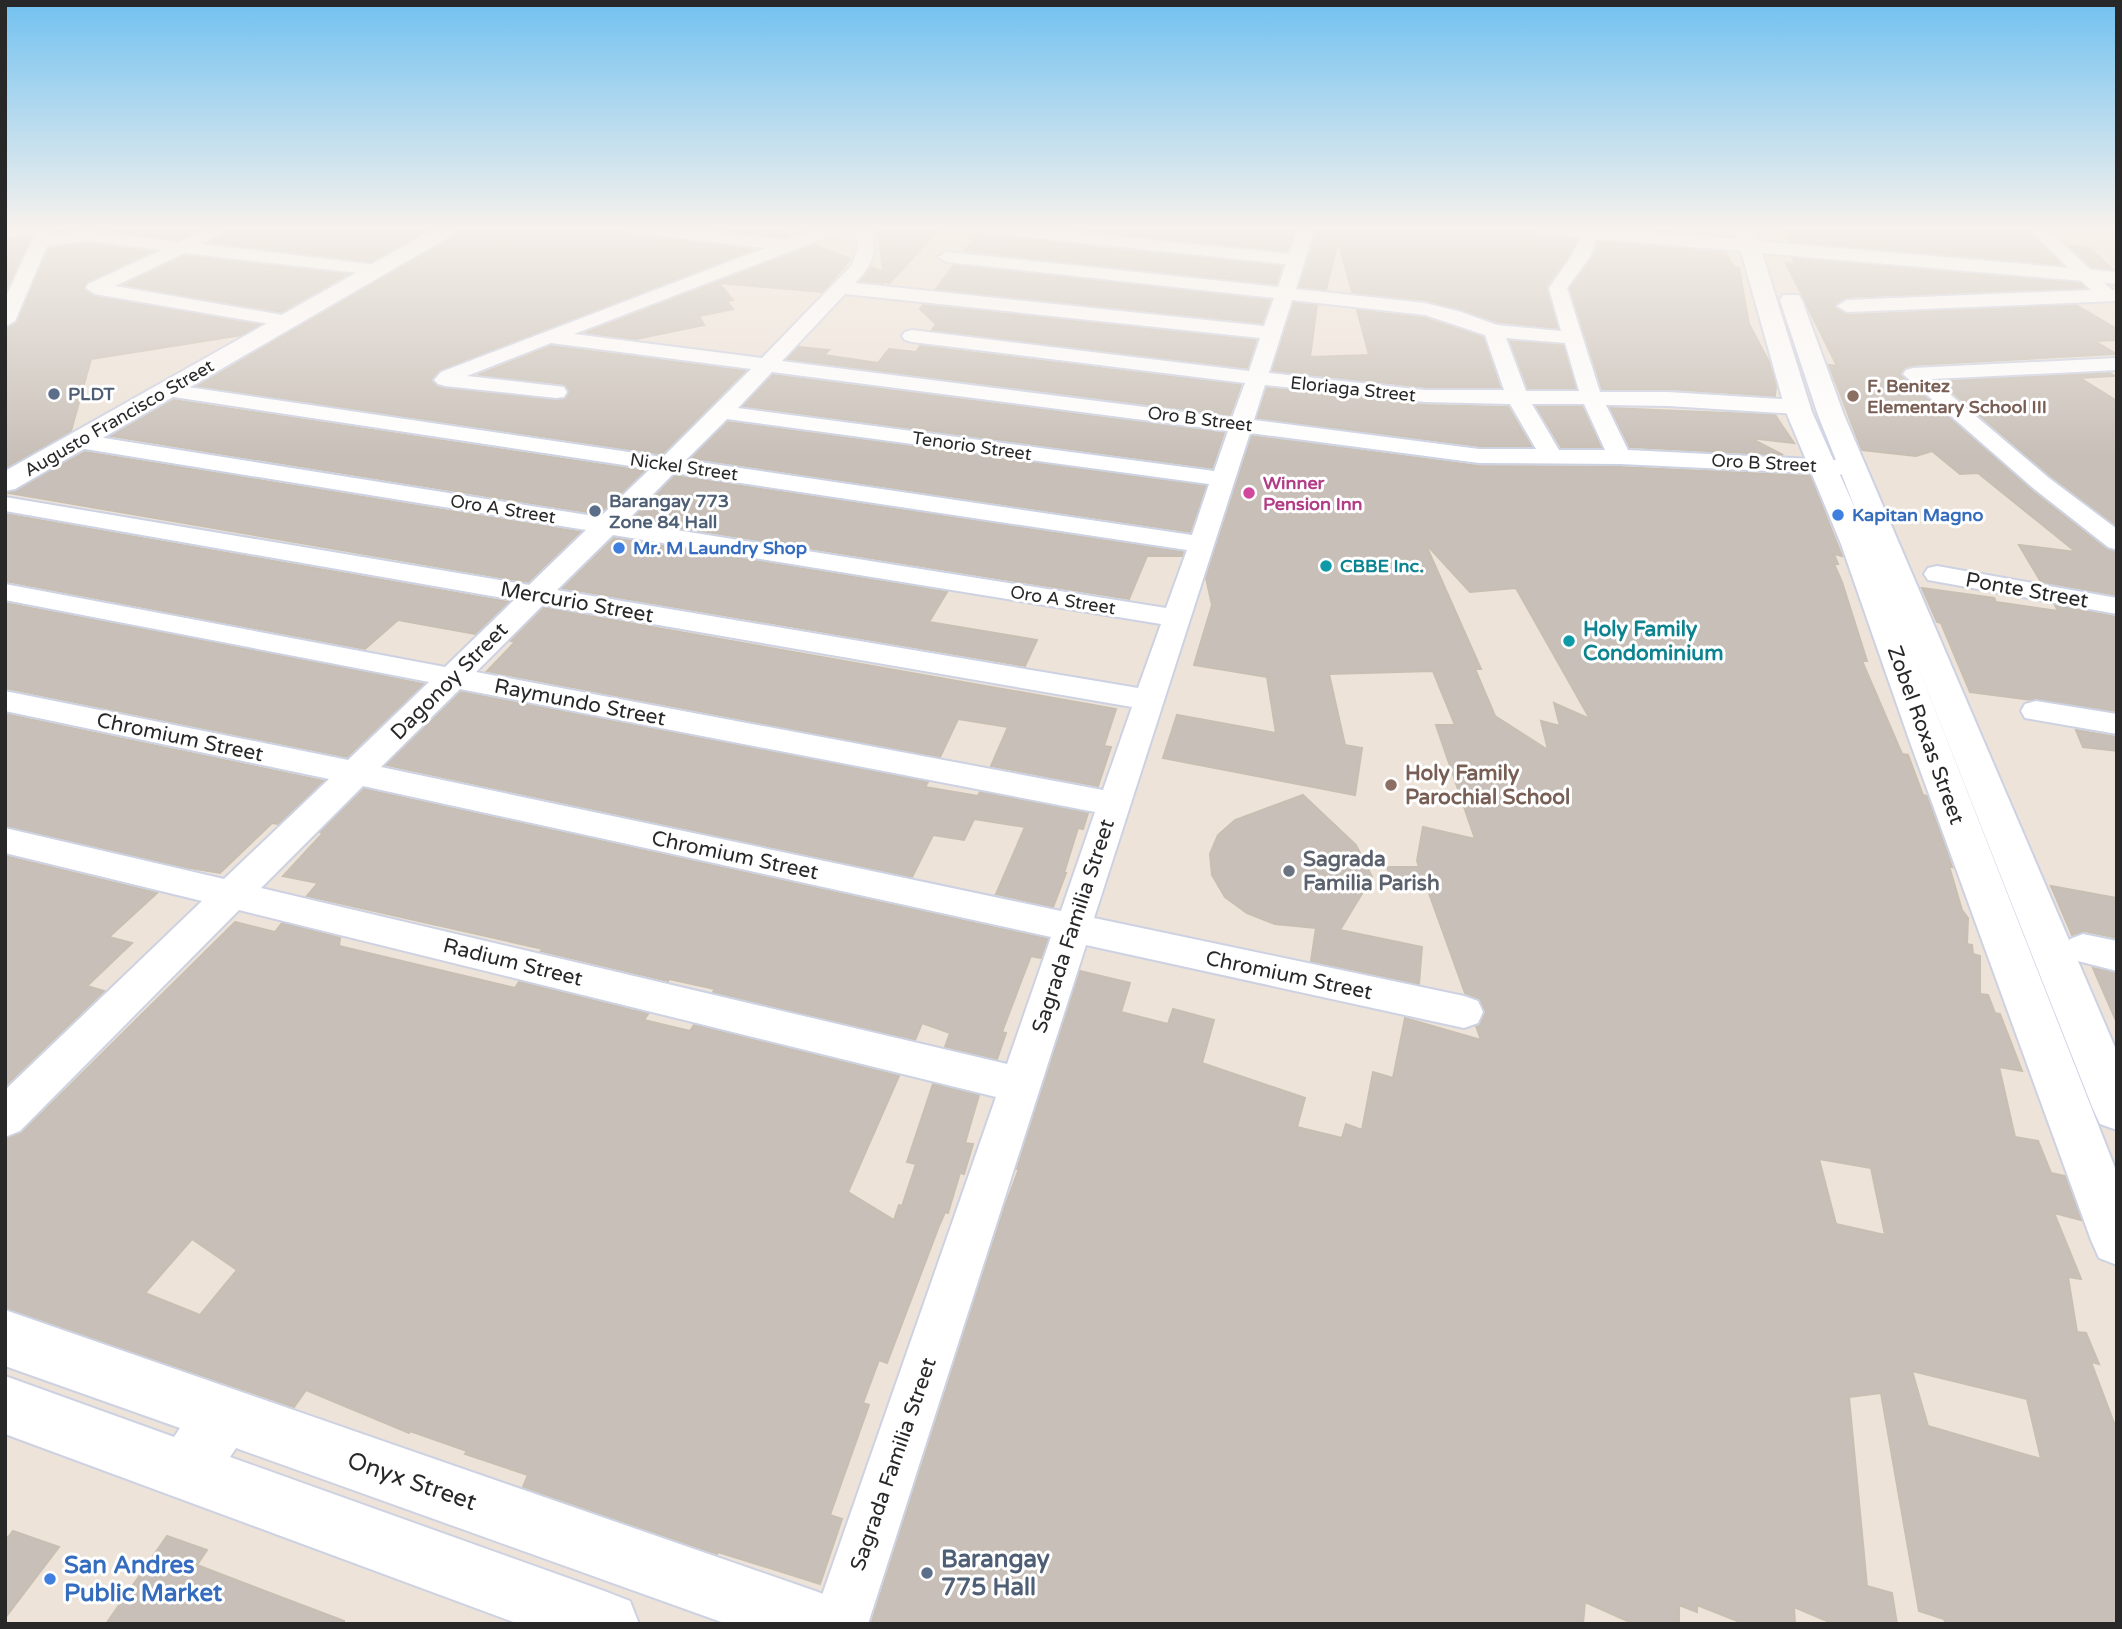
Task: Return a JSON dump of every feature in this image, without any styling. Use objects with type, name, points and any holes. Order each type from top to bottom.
[{"type":"main road","name":"Augusto Francisco Street","points":[[5,483],[317,304]]},
{"type":"main road","name":"Zobel Roxas Street","points":[[1773,304],[1797,407],[1838,467]]},
{"type":"main road","name":"Zobel Roxas Street","points":[[1785,304],[1831,415],[1838,467],[1856,544],[2117,1109]]},
{"type":"main road","name":"Zobel Roxas Street","points":[[1948,747],[2117,1240]]},
{"type":"main road","name":"Onyx Street","points":[[5,1338],[818,1624]]},
{"type":"main road","points":[[5,1405],[607,1624]]},
{"type":"main road","points":[[186,1471],[224,1415]]},
{"type":"street","points":[[5,321],[12,304]]},
{"type":"street","points":[[188,304],[287,321]]},
{"type":"street","points":[[555,392],[445,380],[448,376],[635,304]]},
{"type":"street","name":"Dagonoy Street","points":[[5,1118],[722,412],[826,304]]},
{"type":"street","points":[[1010,304],[1272,333]]},
{"type":"street","name":"Sagrada Familia Street","points":[[839,1624],[1282,304]]},
{"type":"street","points":[[1376,304],[1426,309],[1494,331],[1573,338]]},
{"type":"street","points":[[1563,304],[1591,397],[1620,457]]},
{"type":"street","points":[[1847,306],[1880,304]]},
{"type":"street","points":[[1494,331],[1517,397],[1552,457]]},
{"type":"street","name":"Eloriaga Street","points":[[912,336],[1426,396],[1591,397],[1797,407]]},
{"type":"street","name":"Oro B Street","points":[[548,337],[1479,456],[1620,457],[1838,467]]},
{"type":"street","points":[[2117,364],[1913,374],[2041,483],[2117,541]]},
{"type":"street","name":"Nickel Street","points":[[167,390],[1201,544]]},
{"type":"street","name":"Tenorio Street","points":[[722,412],[1223,479]]},
{"type":"street","name":"Oro A Street","points":[[79,441],[1176,618]]},
{"type":"street","name":"Mercurio Street","points":[[5,504],[1149,700]]},
{"type":"street","name":"Ponte Street","points":[[1937,574],[2117,606]]},
{"type":"street","name":"Raymundo Street","points":[[5,592],[1114,804]]},
{"type":"street","name":"Chromium Street","points":[[5,701],[355,773],[1464,1012]]},
{"type":"street","points":[[2036,711],[2117,724]]},
{"type":"street","name":"Radium Street","points":[[5,840],[1020,1085]]},
{"type":"building","points":[[25,304],[140,304],[259,325],[242,335],[91,359],[71,431],[5,468],[5,329],[17,322]]},
{"type":"building","points":[[235,304],[295,304],[281,312]]},
{"type":"building","points":[[338,304],[611,304],[440,370],[431,380],[437,387],[564,400],[569,393],[564,384],[478,375],[551,346],[745,371],[662,454],[198,386]]},
{"type":"building","points":[[660,304],[729,304],[733,309],[699,316],[704,325],[636,339],[585,333]]},
{"type":"building","points":[[1080,304],[1269,304],[1262,323]]},
{"type":"building","points":[[1294,304],[1306,304],[1317,305],[1310,357],[1369,355],[1357,310],[1424,318],[1483,337],[1500,387],[1425,387],[1272,371]]},
{"type":"building","points":[[1439,304],[1551,304],[1557,328],[1498,322]]},
{"type":"building","points":[[1575,304],[1745,304],[1749,324],[1769,362],[1776,385],[1775,396],[1668,389],[1602,389]]},
{"type":"building","points":[[1806,304],[1839,304],[1835,307],[1847,315],[2076,305],[2117,329],[2117,340],[2095,341],[2116,354],[1913,365],[1904,368],[1900,374],[2031,490],[2106,549],[2117,552],[2117,595],[2041,582],[2019,545],[2076,552],[1978,473],[1960,474],[1932,451],[1916,456],[1862,450],[1829,365],[1837,366]]},
{"type":"building","points":[[923,305],[1256,340],[1247,368],[932,330],[936,324],[920,309]]},
{"type":"building","points":[[1510,341],[1563,345],[1576,388],[1528,388]]},
{"type":"building","points":[[920,346],[1241,385],[1230,415],[787,359],[799,347],[829,350],[824,355],[878,363],[889,349],[916,352]]},
{"type":"building","points":[[2110,373],[2114,376],[2080,378],[2117,401],[2117,526],[2051,476],[1939,381]]},
{"type":"building","points":[[773,375],[1224,433],[1212,468],[743,406]]},
{"type":"building","points":[[1267,388],[1425,405],[1508,407],[1531,446],[1479,446],[1257,418]]},
{"type":"building","points":[[174,400],[644,471],[599,514],[111,436]]},
{"type":"building","points":[[1537,407],[1582,407],[1601,447],[1561,447]]},
{"type":"building","points":[[1610,408],[1775,415],[1794,443],[1750,438],[1783,455],[1630,447]]},
{"type":"building","points":[[728,422],[1206,486],[1190,532],[692,458]]},
{"type":"building","points":[[1252,436],[1479,466],[1620,467],[1810,476],[1842,556],[1834,554],[1838,564],[1834,564],[1867,661],[1862,661],[1902,754],[1908,755],[1923,795],[1927,796],[1952,867],[1949,866],[1962,910],[1968,918],[1967,944],[1972,945],[1973,954],[1980,956],[1980,994],[1988,995],[1995,1013],[2000,1014],[2022,1071],[1999,1067],[2015,1137],[2038,1141],[2051,1173],[2065,1176],[2081,1220],[2054,1213],[2081,1279],[2068,1277],[2077,1332],[2086,1333],[2099,1364],[2091,1362],[2117,1431],[2117,1624],[1946,1624],[1944,1619],[1919,1611],[1881,1393],[1849,1397],[1867,1586],[1892,1593],[1897,1624],[1834,1624],[1794,1607],[1795,1624],[1745,1624],[1697,1605],[1697,1612],[1679,1605],[1679,1624],[1634,1624],[1585,1602],[1583,1624],[871,1624],[1019,1169],[1080,971],[1130,983],[1121,1012],[1168,1024],[1173,1009],[1214,1020],[1202,1063],[1305,1098],[1297,1127],[1342,1138],[1346,1124],[1362,1130],[1373,1072],[1393,1078],[1405,1018],[1481,1040],[1476,1026],[1480,1024],[1485,1011],[1479,999],[1465,993],[1426,885],[1426,890],[1394,890],[1387,867],[1419,867],[1417,861],[1423,827],[1475,839],[1436,725],[1455,725],[1433,671],[1329,674],[1345,745],[1362,748],[1355,795],[1163,758],[1177,715],[1276,733],[1267,677],[1194,665],[1212,605],[1206,578]],"holes":[[[1425,543],[1470,592],[1516,588],[1590,719],[1554,703],[1560,726],[1541,721],[1548,750],[1495,716],[1475,669],[1481,669]],[[1819,1159],[1871,1168],[1885,1235],[1836,1224]],[[1912,1371],[2027,1399],[2041,1459],[1928,1426]]]},
{"type":"building","points":[[85,452],[580,532],[528,582],[9,493]]},
{"type":"building","points":[[675,476],[1183,552],[1182,556],[1147,556],[1129,599],[631,520]]},
{"type":"building","points":[[5,514],[508,602],[475,634],[398,620],[365,649],[5,581]]},
{"type":"building","points":[[614,538],[947,592],[929,622],[1037,640],[1025,666],[563,588]]},
{"type":"building","points":[[1922,588],[1994,598],[1996,602],[2058,611],[2055,605],[2117,617],[2117,711],[1970,692],[1941,623],[1937,622]]},
{"type":"building","points":[[5,603],[423,684],[347,757],[5,688]]},
{"type":"building","points":[[544,608],[1116,709],[1104,746],[1111,747],[1098,786],[991,766],[1008,727],[958,719],[940,757],[487,671],[515,642],[511,641]]},
{"type":"building","points":[[461,692],[928,782],[925,787],[978,796],[980,792],[1088,813],[1083,829],[1078,828],[1066,873],[1053,907],[996,894],[1025,827],[974,819],[964,840],[933,835],[912,877],[386,765]]},
{"type":"building","points":[[5,714],[324,781],[278,824],[272,823],[220,873],[184,867],[5,826]]},
{"type":"building","points":[[2076,730],[2117,737],[2117,751],[2083,747]]},
{"type":"building","points":[[364,789],[1048,939],[1041,958],[1031,956],[1002,1032],[1006,1033],[997,1059],[945,1047],[950,1033],[922,1023],[915,1040],[713,992],[715,989],[669,979],[668,981],[541,951],[543,949],[307,896],[318,883],[283,876],[323,833],[320,832]]},
{"type":"building","name":"Sagrada Familia Parish","points":[[1303,795],[1356,845],[1372,877],[1340,930],[1422,947],[1419,984],[1311,961],[1316,928],[1275,924],[1247,913],[1225,897],[1212,875],[1210,854],[1218,835],[1235,820]]},
{"type":"building","points":[[5,856],[157,893],[109,937],[132,943],[87,986],[104,991],[5,1086]]},
{"type":"building","points":[[2051,886],[2117,898],[2117,938],[2084,931],[2072,935]]},
{"type":"building","points":[[235,922],[275,932],[282,923],[340,938],[339,946],[515,988],[519,982],[648,1014],[644,1020],[690,1031],[694,1025],[899,1076],[848,1192],[894,1220],[899,1205],[902,1206],[916,1164],[907,1162],[933,1084],[979,1095],[965,1143],[973,1144],[964,1174],[960,1173],[948,1213],[945,1212],[939,1226],[887,1363],[879,1360],[863,1403],[869,1405],[830,1515],[842,1519],[820,1584],[718,1552],[717,1554],[523,1487],[528,1475],[465,1454],[467,1451],[410,1431],[409,1433],[306,1390],[294,1407],[5,1308],[5,1139],[22,1133]],"holes":[[[192,1239],[237,1270],[200,1315],[145,1293]]]},
{"type":"building","points":[[2093,968],[2117,973],[2117,1023]]},
{"type":"building","points":[[13,1531],[59,1547],[5,1618],[5,1541]]},
{"type":"building","points":[[167,1536],[207,1550],[197,1565],[344,1621],[344,1624],[106,1624]]},
{"type":"place","name":"PLDT","points":[[54,394]]},
{"type":"place","name":"F. Benitez Elementary School III","points":[[1853,396]]},
{"type":"place","name":"Winner Pension Inn","points":[[1249,493]]},
{"type":"place","name":"Barangay 773 Zone 84 Hall","points":[[595,511]]},
{"type":"place","name":"Kapitan Magno","points":[[1838,515]]},
{"type":"place","name":"Mr. M Laundry Shop","points":[[619,548]]},
{"type":"place","name":"CBBE Inc.","points":[[1326,566]]},
{"type":"place","name":"Holy Family Condominium","points":[[1569,641]]},
{"type":"place","name":"Holy Family Parochial School","points":[[1391,785]]},
{"type":"place","name":"Sagrada Familia Parish","points":[[1289,871]]},
{"type":"place","name":"Barangay 775 Hall","points":[[927,1573]]},
{"type":"place","name":"San Andres Public Market","points":[[50,1579]]}]
